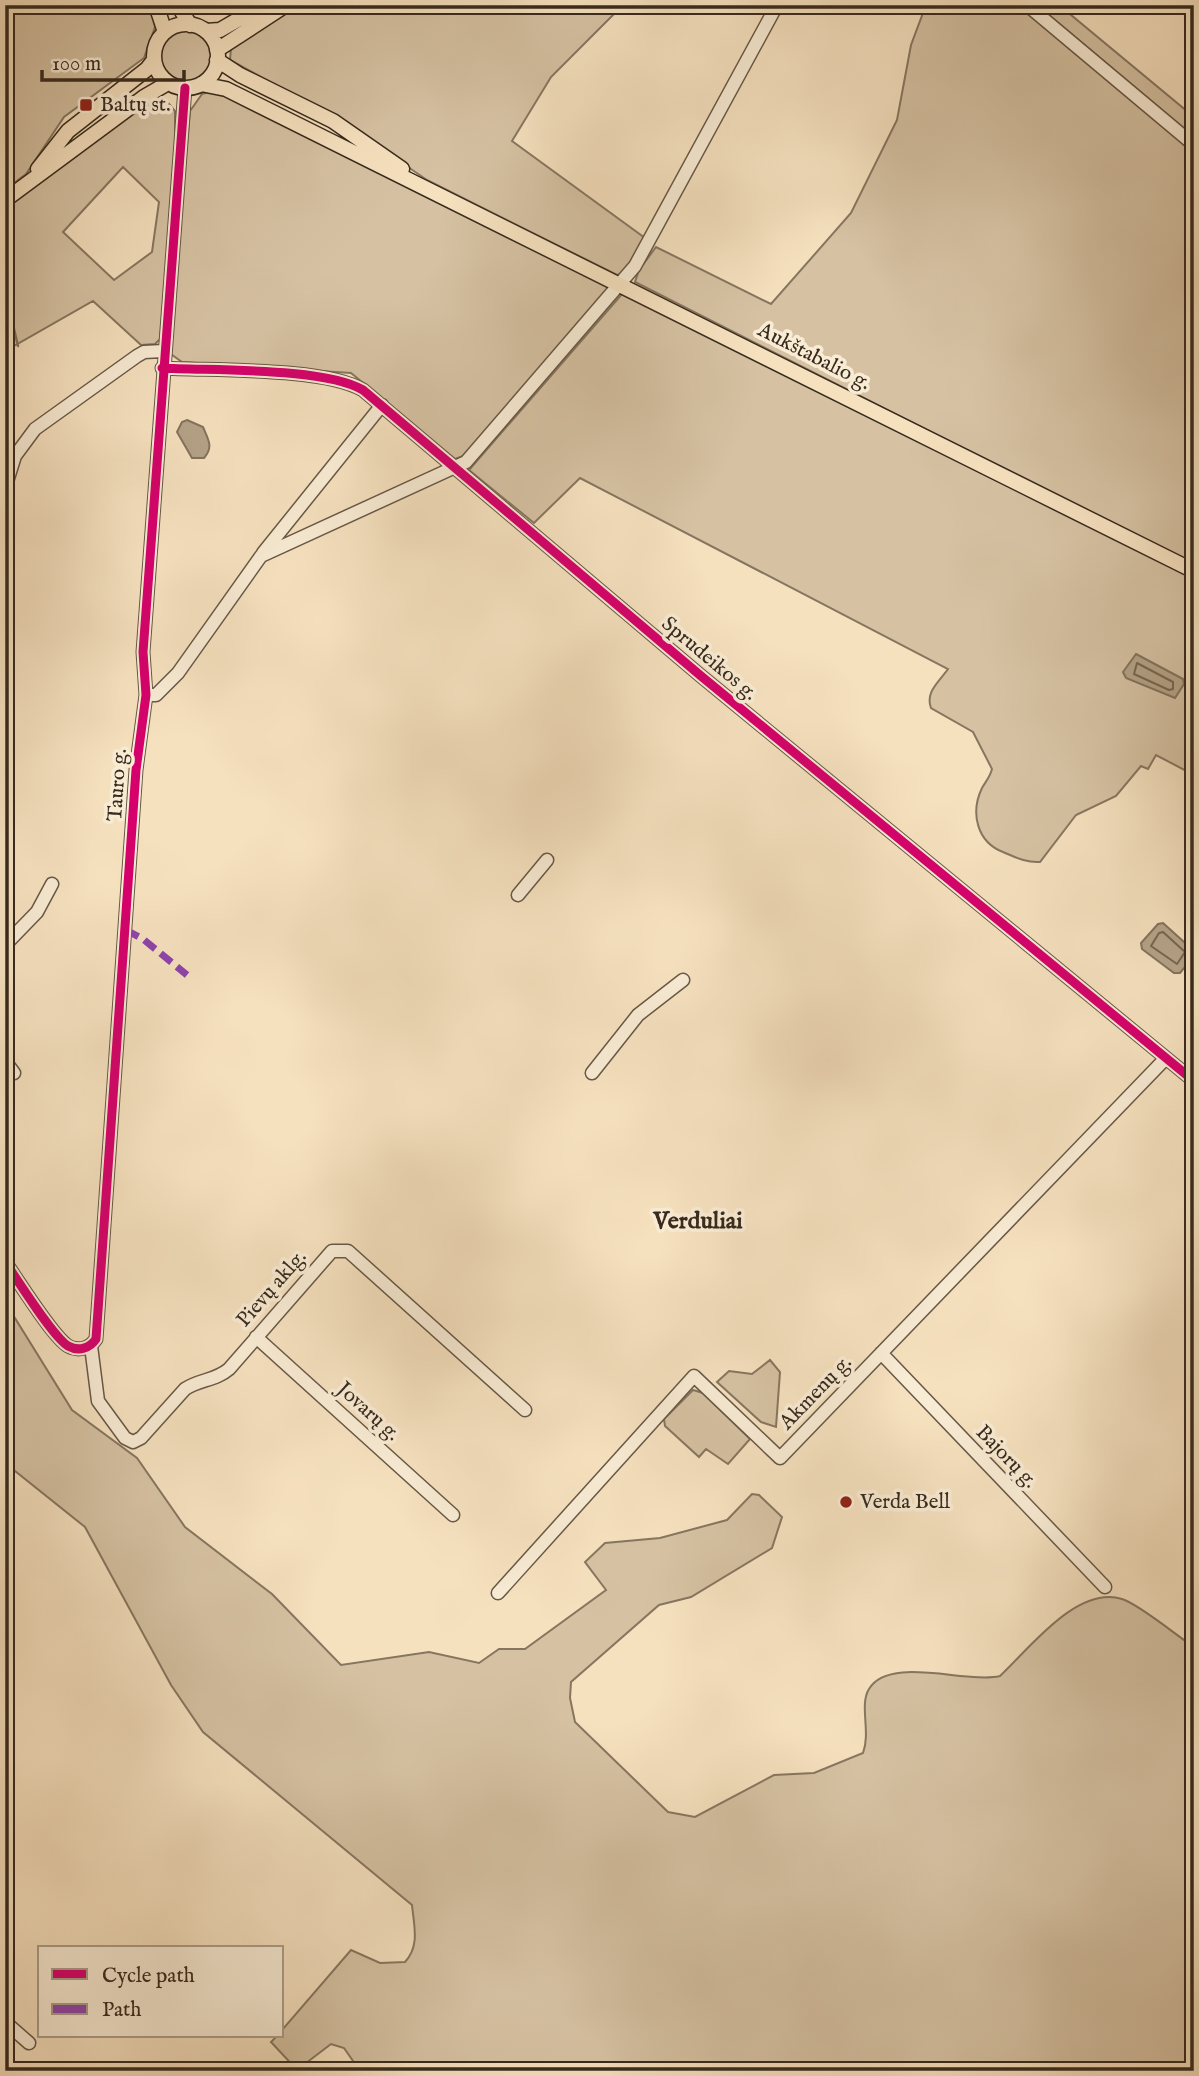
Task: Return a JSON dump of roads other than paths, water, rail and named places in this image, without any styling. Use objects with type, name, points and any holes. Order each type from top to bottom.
[{"type":"main road","points":[[156,5],[165,32]]},
{"type":"main road","points":[[178,5],[190,24],[206,31],[220,30],[263,5]]},
{"type":"main road","points":[[190,24],[165,32],[154,49],[154,60],[161,77],[168,83],[185,88],[201,84],[209,78],[217,55],[286,5]]},
{"type":"main road","points":[[206,31],[217,55]]},
{"type":"main road","name":"Aukštabalio g.","points":[[217,55],[240,75],[333,121],[416,181]]},
{"type":"main road","points":[[27,184],[68,131],[147,69],[154,60]]},
{"type":"main road","points":[[5,200],[144,97],[168,83]]},
{"type":"main road","name":"Aukštabalio g.","points":[[201,84],[226,89],[416,181],[1194,571]]},
{"type":"street","points":[[261,556],[466,461],[635,266],[777,5]]},
{"type":"street","points":[[1027,5],[1194,145]]},
{"type":"street","name":"Tauro g.","points":[[87,1348],[96,1339],[138,739],[146,695],[144,652],[163,351],[185,88]]},
{"type":"street","points":[[5,488],[15,456],[35,429],[136,356],[144,352],[163,351]]},
{"type":"street","name":"Sprudeikos g.","points":[[162,368],[312,376],[347,381],[382,405],[1194,1081]]},
{"type":"street","points":[[146,695],[156,695],[172,680],[261,556],[382,405]]},
{"type":"street","points":[[518,895],[547,860]]},
{"type":"street","points":[[5,945],[37,912],[52,884]]},
{"type":"street","points":[[592,1073],[638,1015],[683,980]]},
{"type":"street","name":"Akmenų g.","points":[[498,1593],[694,1376],[780,1458],[1166,1058]]},
{"type":"street","points":[[5,1061],[14,1073]]},
{"type":"street","name":"Pievų aklg.","points":[[87,1348],[98,1401],[125,1438],[133,1442],[141,1438],[185,1389],[193,1383],[218,1378],[332,1251],[348,1251],[525,1410]]},
{"type":"street","points":[[5,1262],[65,1344],[87,1348]]},
{"type":"street","name":"Jovarų g.","points":[[256,1337],[453,1515]]},
{"type":"street","name":"Bajorų g.","points":[[881,1353],[1105,1587]]},
{"type":"street","points":[[5,2022],[29,2043]]},
{"type":"water","points":[[187,420],[203,427],[209,447],[204,458],[192,458],[177,432],[182,422]]},
{"type":"water","points":[[1136,654],[1183,679],[1184,684],[1175,698],[1126,678],[1123,672]]},
{"type":"water","points":[[1163,923],[1194,951],[1194,956],[1180,973],[1174,973],[1142,949],[1141,943],[1158,924]]},
{"type":"waterway","points":[[5,291],[18,346]]},
{"type":"place","name":"Baltų st.","points":[[86,105]]},
{"type":"place","name":"Verda Bell","points":[[846,1502]]},
{"type":"district","name":"Verduliai","points":[[698,1221]]}]
